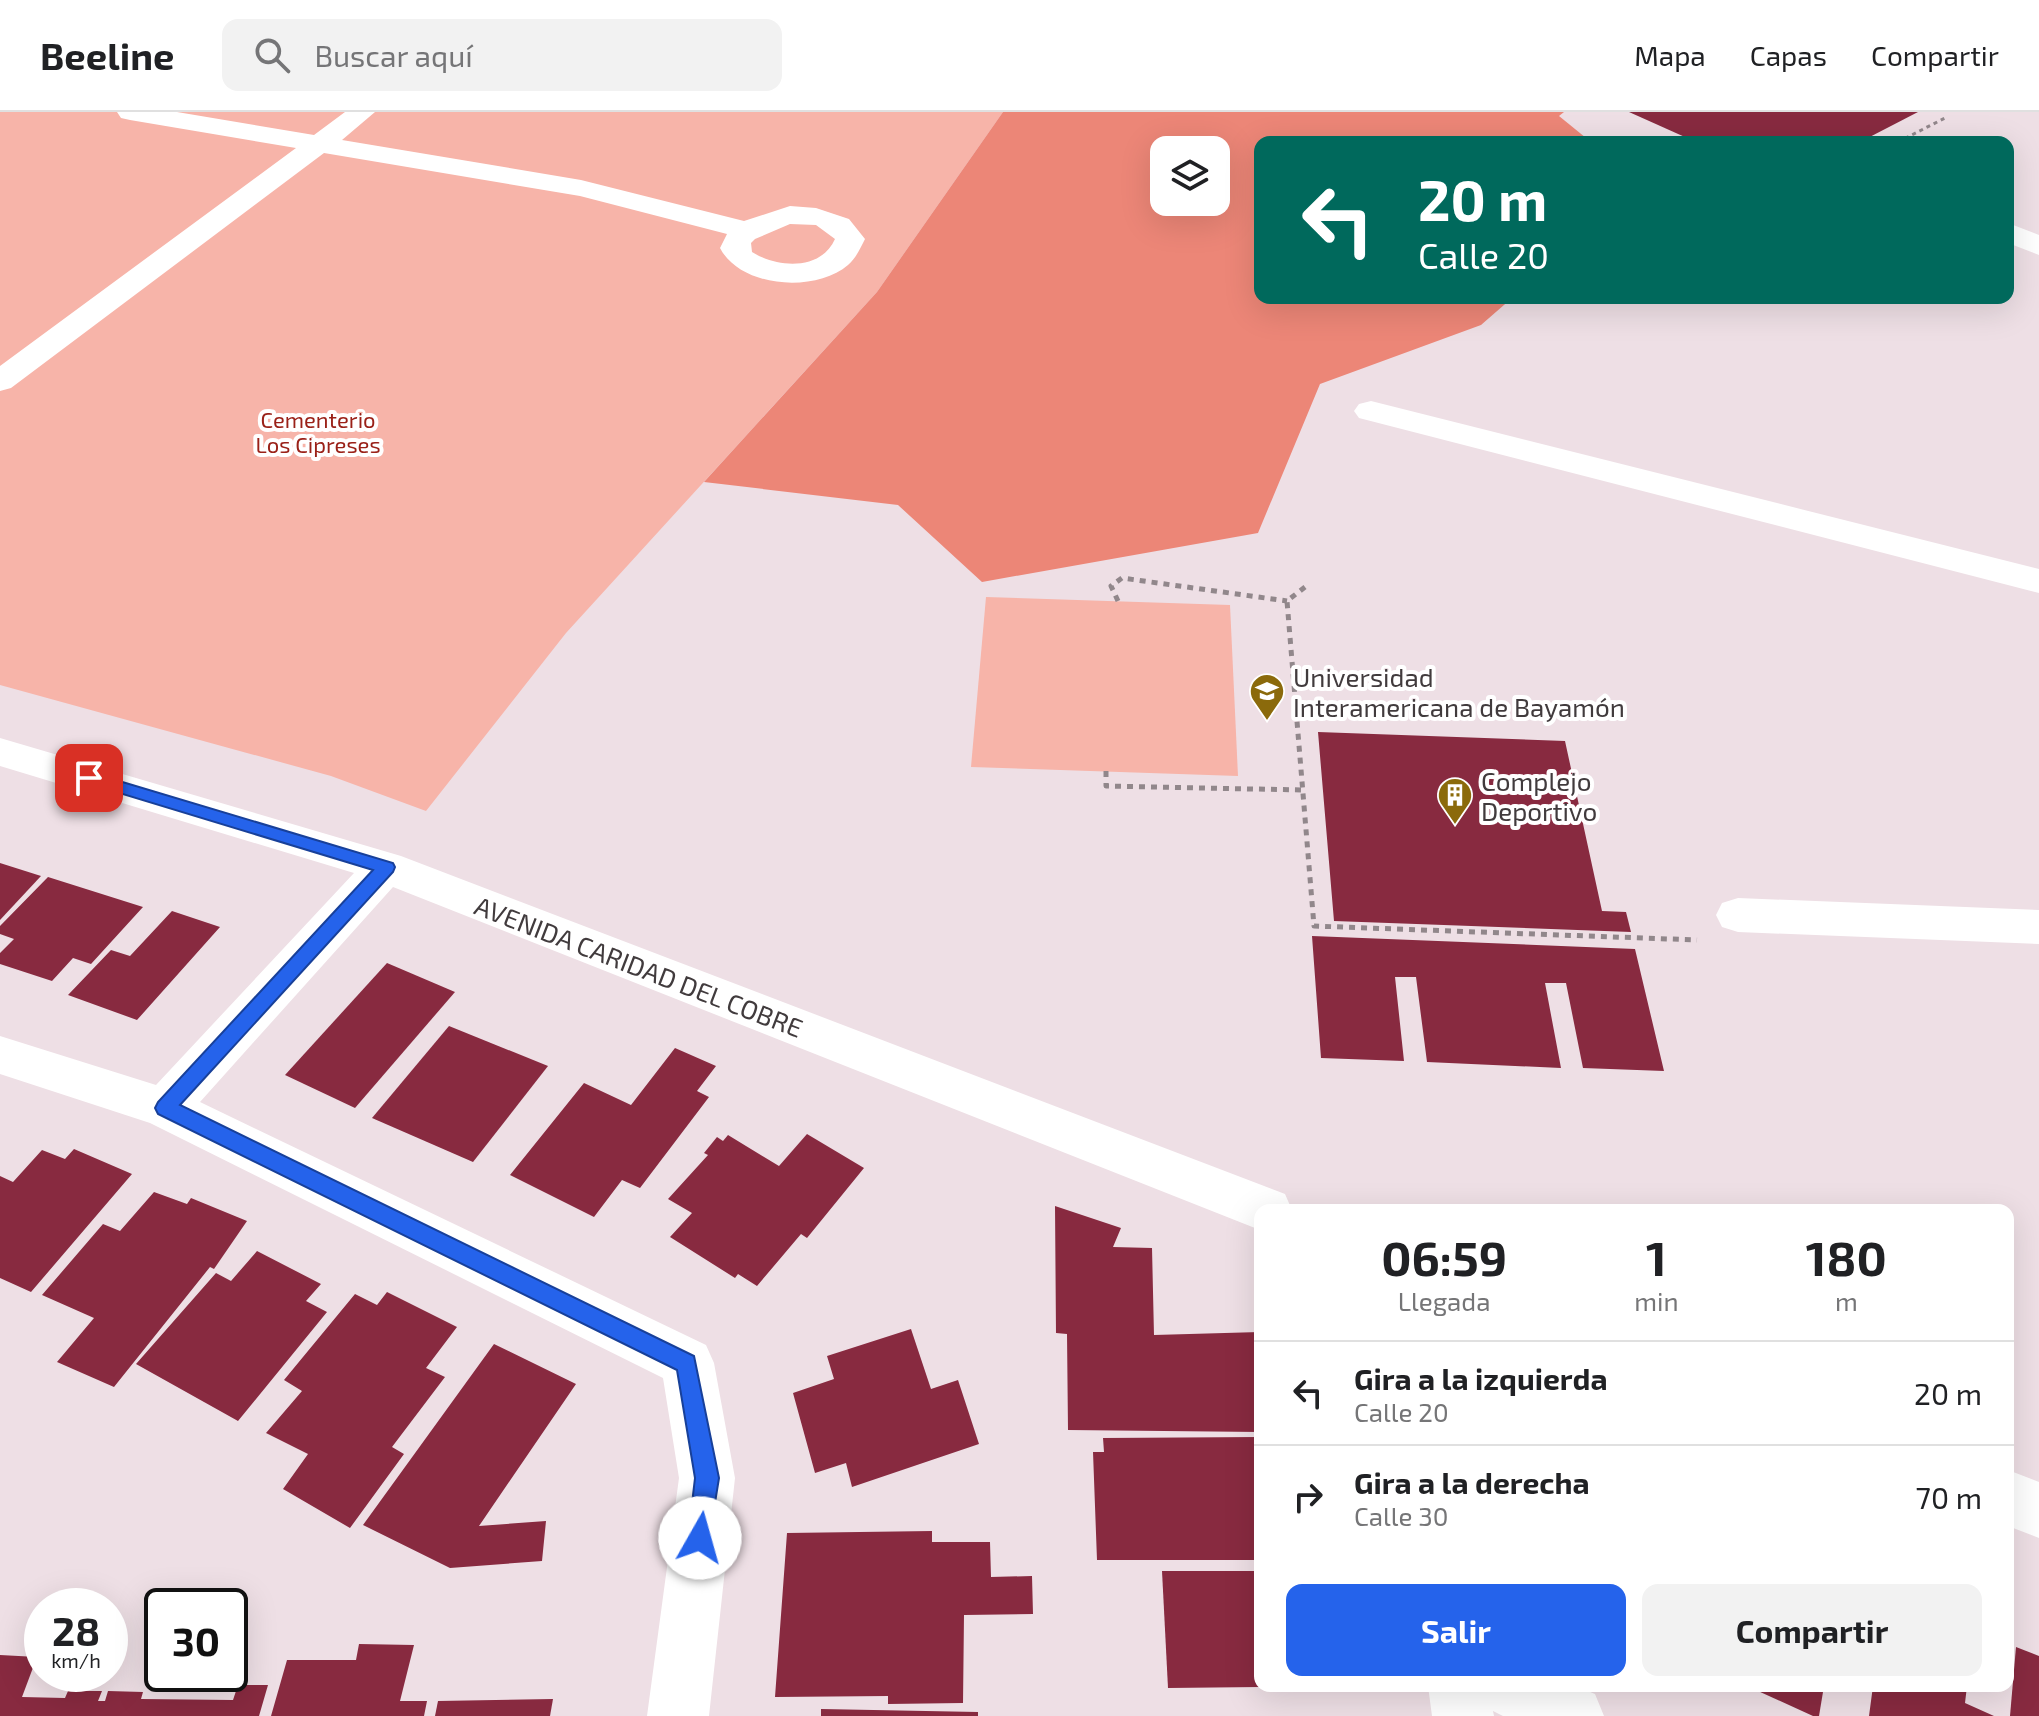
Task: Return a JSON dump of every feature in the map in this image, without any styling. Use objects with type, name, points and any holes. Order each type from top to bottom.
[{"type":"street","points":[[130,112],[581,188],[746,230]]},
{"type":"street","points":[[0,381],[362,112]]},
{"type":"street","points":[[2014,235],[2039,246]]},
{"type":"street","points":[[1371,411],[2039,581]]},
{"type":"street","name":"AVENIDA CARIDAD DEL COBRE","points":[[0,752],[386,867],[1254,1205]]},
{"type":"street","points":[[165,1108],[386,867]]},
{"type":"street","points":[[1738,915],[2039,927]]},
{"type":"street","points":[[0,1055],[165,1108],[687,1363],[707,1478],[678,1716]]},
{"type":"street","points":[[2014,1500],[2039,1510]]},
{"type":"street","points":[[1459,1692],[1463,1716]]},
{"type":"street","points":[[1519,1692],[1573,1716]]},
{"type":"path","points":[[1908,136],[1947,117]]},
{"type":"path","points":[[1118,601],[1111,586],[1122,578],[1287,601],[1305,587]]},
{"type":"path","points":[[1287,601],[1314,926],[1700,940]]},
{"type":"path","points":[[1106,771],[1106,786],[1302,790]]},
{"type":"green space","name":"Cementerio Los Cipreses","points":[[0,112],[1003,112],[877,292],[566,633],[426,811],[331,776],[0,685]]},
{"type":"green space","points":[[986,597],[1230,605],[1238,776],[971,767]]},
{"type":"shaded area","points":[[1003,112],[1564,112],[1559,116],[1584,136],[1254,136],[1254,304],[1505,304],[1481,325],[1320,384],[1258,533],[982,582],[898,505],[704,482],[877,292]]},
{"type":"building","points":[[1629,112],[1918,112],[1872,136],[1683,136]]},
{"type":"building","name":"Complejo Deportivo","points":[[1318,732],[1565,741],[1602,911],[1626,912],[1631,932],[1334,921]]},
{"type":"building","points":[[0,863],[41,876],[0,920]]},
{"type":"building","points":[[48,877],[143,907],[91,964],[73,958],[52,981],[0,964],[0,953],[14,939],[0,934],[0,926]]},
{"type":"building","points":[[172,911],[220,927],[137,1020],[68,995],[111,950],[130,956]]},
{"type":"building","points":[[1312,936],[1635,949],[1664,1071],[1583,1068],[1566,983],[1545,983],[1561,1068],[1427,1062],[1416,977],[1395,977],[1404,1061],[1321,1058]]},
{"type":"building","points":[[387,963],[455,992],[355,1108],[285,1075]]},
{"type":"building","points":[[449,1026],[548,1066],[473,1162],[372,1118]]},
{"type":"building","points":[[675,1048],[716,1066],[697,1091],[709,1097],[640,1188],[622,1180],[594,1217],[510,1175],[584,1083],[631,1105]]},
{"type":"building","points":[[807,1134],[864,1168],[807,1238],[801,1234],[757,1286],[738,1274],[735,1278],[670,1237],[692,1213],[668,1199],[708,1155],[704,1153],[717,1137],[723,1141],[728,1135],[779,1166]]},
{"type":"building","points":[[74,1149],[132,1174],[31,1292],[0,1278],[0,1176],[13,1182],[42,1150],[65,1159]]},
{"type":"building","points":[[154,1192],[187,1204],[191,1198],[247,1221],[214,1269],[210,1267],[114,1387],[57,1362],[94,1318],[42,1295],[103,1224],[120,1231]]},
{"type":"building","points":[[1055,1206],[1121,1228],[1113,1247],[1152,1248],[1154,1335],[1254,1332],[1254,1432],[1068,1430],[1067,1334],[1056,1333]]},
{"type":"building","points":[[257,1251],[321,1284],[306,1301],[327,1312],[238,1421],[136,1364],[216,1273],[231,1281]]},
{"type":"building","points":[[387,1292],[457,1327],[426,1368],[445,1377],[392,1447],[404,1454],[350,1528],[283,1489],[308,1454],[266,1433],[302,1391],[284,1380],[355,1294],[377,1305]]},
{"type":"building","points":[[911,1329],[931,1389],[958,1380],[979,1444],[852,1487],[846,1463],[815,1473],[793,1393],[834,1379],[827,1356]]},
{"type":"building","points":[[494,1344],[576,1384],[479,1526],[546,1521],[542,1561],[450,1568],[363,1525]]},
{"type":"building","points":[[1254,1437],[1254,1560],[1097,1560],[1093,1452],[1104,1452],[1103,1438]]},
{"type":"building","points":[[932,1531],[932,1542],[990,1542],[991,1577],[1032,1576],[1033,1614],[964,1615],[963,1703],[888,1704],[888,1696],[775,1697],[787,1533]]},
{"type":"building","points":[[1162,1571],[1254,1571],[1254,1687],[1168,1688]]},
{"type":"building","points":[[359,1644],[414,1645],[400,1701],[427,1701],[424,1716],[271,1716],[287,1660],[356,1660]]},
{"type":"building","points":[[2016,1647],[2039,1656],[2039,1716],[2010,1716]]},
{"type":"building","points":[[0,1655],[24,1656],[22,1697],[65,1698],[68,1692],[102,1692],[98,1701],[105,1701],[108,1692],[128,1692],[143,1692],[141,1699],[233,1700],[236,1692],[248,1692],[248,1685],[268,1685],[259,1716],[0,1716]]},
{"type":"building","points":[[1760,1692],[1823,1692],[1819,1716]]},
{"type":"building","points":[[1872,1692],[1966,1692],[1965,1703],[1994,1716],[1869,1716]]},
{"type":"building","points":[[553,1699],[550,1716],[435,1716],[438,1701]]},
{"type":"building","points":[[821,1709],[978,1712],[978,1716],[821,1716]]},
{"type":"place","name":"Universidad Interamericana de Bayamón","points":[[1267,722]]},
{"type":"place","name":"Complejo Deportivo","points":[[1455,826]]},
{"type":"route","points":[[89,778],[386,867],[165,1108],[687,1363],[707,1478],[700,1538]]}]
